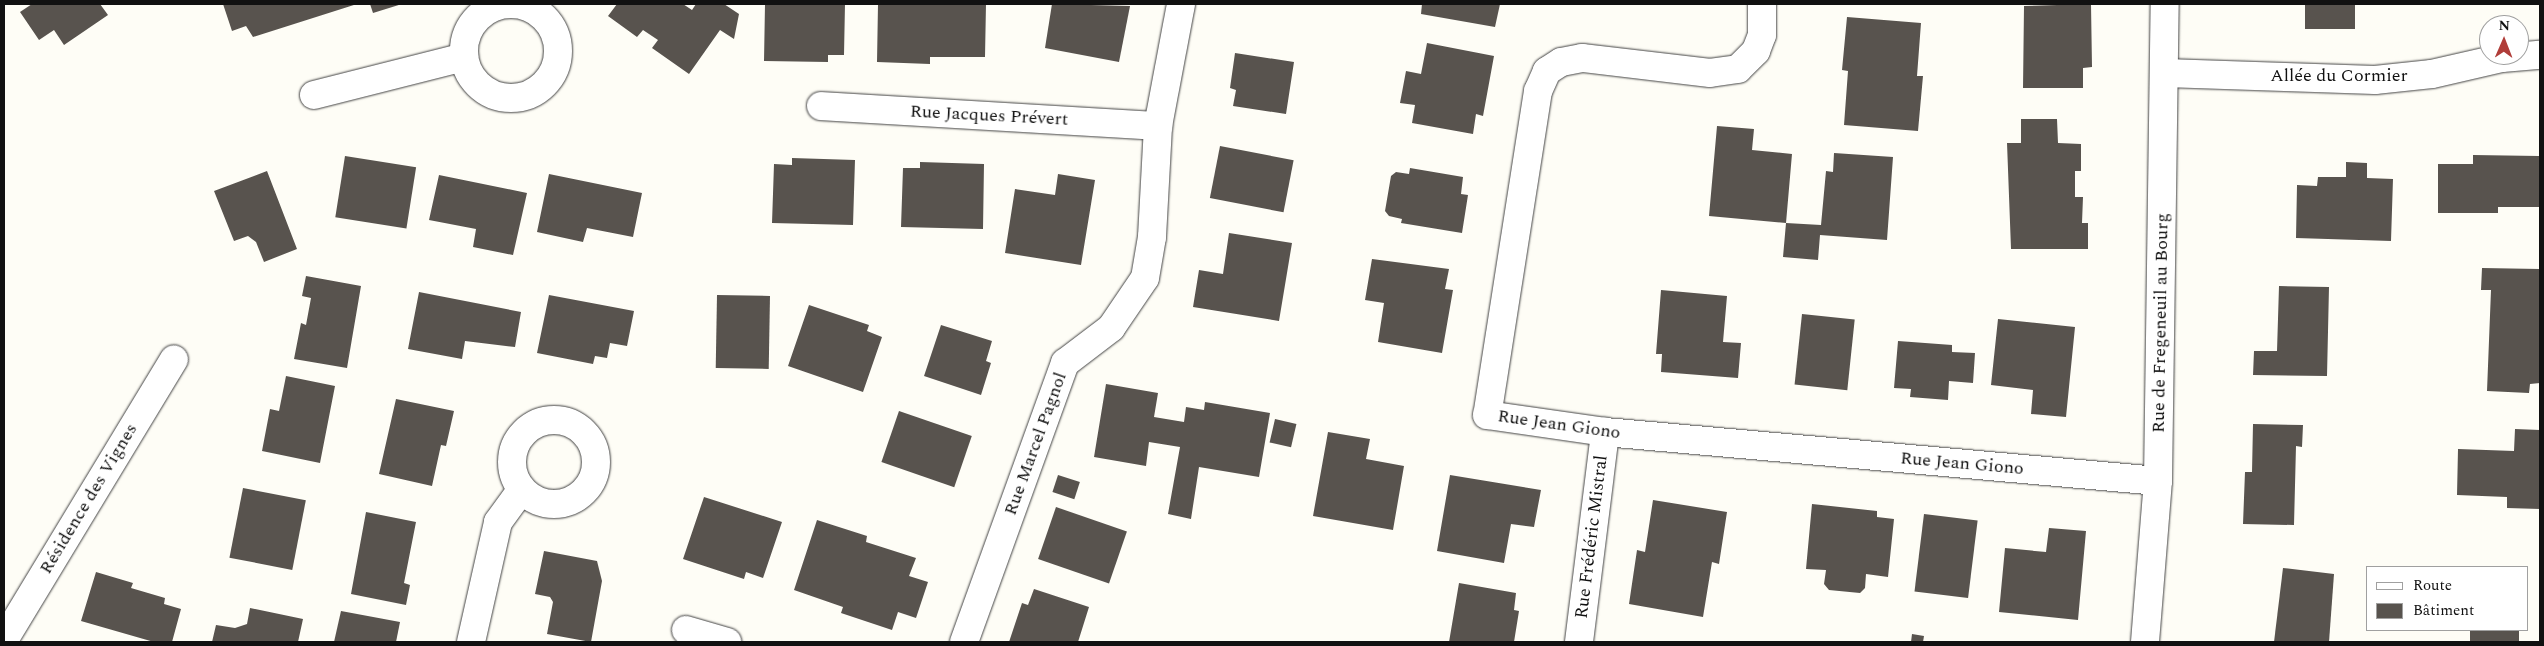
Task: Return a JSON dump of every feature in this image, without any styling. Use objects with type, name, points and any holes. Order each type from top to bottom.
[{"type":"street","points":[[522,4],[538,7],[552,28],[559,50],[549,80],[537,91],[523,97],[506,98],[491,94],[478,85],[468,72],[464,57],[464,42],[470,28],[492,8],[522,4]]},
{"type":"street","name":"Rue Marcel Pagnol","points":[[964,642],[1065,363],[1112,328],[1145,278],[1152,237],[1158,126],[1181,4]]},
{"type":"street","name":"Rue Jean Giono","points":[[1762,4],[1759,43],[1756,51],[1738,69],[1710,73],[1582,58],[1561,62],[1547,71],[1538,91],[1487,415],[1605,432],[2158,481]]},
{"type":"street","name":"Rue de Fregeneuil au Bourg","points":[[2145,642],[2158,481],[2165,4]]},
{"type":"street","name":"Allée du Cormier","points":[[2165,73],[2375,80],[2432,74],[2502,58],[2540,55]]},
{"type":"street","points":[[314,95],[464,57]]},
{"type":"street","name":"Rue Jacques Prévert","points":[[821,106],[1158,126]]},
{"type":"street","name":"Résidence des Vignes","points":[[4,640],[174,359]]},
{"type":"street","name":"Rue Frédéric Mistral","points":[[1578,642],[1605,432]]},
{"type":"street","points":[[471,642],[498,522],[522,490]]},
{"type":"street","points":[[686,630],[727,642]]},
{"type":"building","points":[[32,4],[100,4],[108,15],[64,45],[54,30],[39,40],[20,12]]},
{"type":"building","points":[[223,4],[357,4],[253,37],[246,26],[232,31]]},
{"type":"building","points":[[370,4],[402,4],[373,13]]},
{"type":"building","points":[[617,4],[683,4],[692,10],[696,4],[724,4],[739,14],[734,39],[720,30],[689,74],[652,48],[658,40],[643,30],[637,37],[608,16]]},
{"type":"building","points":[[765,4],[845,4],[844,55],[828,55],[828,62],[764,61]]},
{"type":"building","points":[[878,4],[986,4],[985,57],[930,57],[930,64],[877,62]]},
{"type":"building","points":[[1052,4],[1130,6],[1119,62],[1045,48]]},
{"type":"building","points":[[1422,4],[1500,4],[1495,27],[1421,14]]},
{"type":"building","points":[[2091,4],[2092,67],[2083,68],[2083,88],[2023,88],[2024,6]]},
{"type":"building","points":[[2305,4],[2355,4],[2355,29],[2305,29]]},
{"type":"building","points":[[1847,17],[1921,23],[1917,76],[1923,76],[1918,131],[1844,125],[1848,71],[1842,70]]},
{"type":"building","points":[[1427,43],[1494,56],[1483,116],[1476,114],[1473,134],[1412,123],[1415,105],[1400,103],[1406,71],[1421,74]]},
{"type":"building","points":[[1235,53],[1294,62],[1286,114],[1233,106],[1236,90],[1230,88]]},
{"type":"building","points":[[2021,119],[2057,119],[2058,143],[2081,144],[2081,171],[2075,171],[2075,197],[2083,197],[2082,223],[2088,223],[2088,249],[2011,249],[2007,143],[2021,143]]},
{"type":"building","points":[[1717,126],[1754,129],[1752,150],[1792,154],[1786,223],[1709,216]]},
{"type":"building","points":[[1220,146],[1294,160],[1284,212],[1210,198]]},
{"type":"building","points":[[1834,153],[1893,157],[1887,240],[1820,235],[1818,260],[1783,257],[1786,223],[1821,225],[1826,171],[1833,172]]},
{"type":"building","points":[[2473,155],[2539,156],[2539,207],[2498,207],[2498,213],[2438,213],[2438,164],[2473,164]]},
{"type":"building","points":[[345,156],[416,167],[406,228],[335,217]]},
{"type":"building","points":[[792,158],[855,160],[853,225],[772,223],[774,164],[792,165]]},
{"type":"building","points":[[920,162],[984,164],[983,229],[901,227],[903,168],[920,168]]},
{"type":"building","points":[[2346,162],[2367,163],[2367,178],[2393,179],[2391,241],[2296,238],[2297,185],[2317,186],[2318,177],[2346,177]]},
{"type":"building","points":[[1410,168],[1463,177],[1461,194],[1468,195],[1462,233],[1401,223],[1402,219],[1389,216],[1385,211],[1391,176],[1396,172],[1409,174]]},
{"type":"building","points":[[267,171],[297,249],[264,262],[256,242],[248,236],[234,241],[214,191]]},
{"type":"building","points":[[549,174],[642,193],[633,237],[587,228],[583,242],[537,232]]},
{"type":"building","points":[[1058,174],[1095,180],[1081,265],[1005,253],[1015,189],[1055,195]]},
{"type":"building","points":[[439,175],[527,193],[513,255],[473,247],[476,229],[429,220]]},
{"type":"building","points":[[1229,233],[1292,243],[1279,321],[1193,307],[1199,270],[1223,274]]},
{"type":"building","points":[[1372,259],[1449,269],[1445,289],[1453,290],[1442,353],[1378,342],[1384,303],[1365,300]]},
{"type":"building","points":[[2482,268],[2540,269],[2540,383],[2530,384],[2529,393],[2487,391],[2491,290],[2481,290]]},
{"type":"building","points":[[306,276],[361,286],[347,368],[294,359],[301,323],[306,325],[311,298],[302,296]]},
{"type":"building","points":[[2279,286],[2329,287],[2327,376],[2253,375],[2254,351],[2277,351]]},
{"type":"building","points":[[1661,290],[1727,296],[1723,342],[1741,343],[1738,378],[1661,372],[1662,354],[1656,354]]},
{"type":"building","points":[[419,292],[521,312],[515,347],[465,341],[462,359],[408,349]]},
{"type":"building","points":[[549,295],[634,311],[627,346],[610,343],[607,358],[595,356],[593,364],[537,353]]},
{"type":"building","points":[[717,295],[770,296],[769,369],[716,368]]},
{"type":"building","points":[[809,305],[869,325],[867,331],[882,337],[863,392],[788,366]]},
{"type":"building","points":[[1802,314],[1855,320],[1847,390],[1795,385]]},
{"type":"building","points":[[1998,319],[2075,327],[2066,417],[2031,414],[2033,390],[1991,385]]},
{"type":"building","points":[[941,325],[992,341],[986,361],[991,363],[981,395],[924,376]]},
{"type":"building","points":[[1898,341],[1952,345],[1952,352],[1975,353],[1973,383],[1949,381],[1948,400],[1910,397],[1911,389],[1894,388]]},
{"type":"building","points":[[286,376],[335,386],[320,463],[262,451],[270,409],[279,411]]},
{"type":"building","points":[[1106,384],[1158,393],[1154,417],[1184,422],[1186,407],[1204,410],[1205,402],[1270,413],[1259,477],[1199,467],[1191,519],[1168,514],[1180,447],[1149,442],[1146,466],[1094,457]]},
{"type":"building","points":[[396,399],[454,411],[446,446],[441,445],[432,486],[379,474]]},
{"type":"building","points":[[899,411],[972,436],[954,487],[881,462]]},
{"type":"building","points":[[1275,419],[1296,424],[1291,447],[1270,442]]},
{"type":"building","points":[[2253,424],[2303,425],[2302,447],[2296,446],[2294,525],[2243,524],[2245,472],[2252,472]]},
{"type":"building","points":[[2515,429],[2540,430],[2540,509],[2507,508],[2507,497],[2457,495],[2458,449],[2514,451]]},
{"type":"building","points":[[1328,432],[1370,439],[1366,459],[1404,466],[1393,530],[1313,516]]},
{"type":"building","points":[[1058,475],[1080,482],[1074,499],[1052,492]]},
{"type":"building","points":[[1450,475],[1541,490],[1534,527],[1511,524],[1504,563],[1437,551]]},
{"type":"building","points":[[243,488],[306,500],[292,570],[229,558]]},
{"type":"building","points":[[704,497],[782,522],[763,578],[746,572],[744,579],[683,559]]},
{"type":"building","points":[[1653,500],[1727,512],[1719,564],[1712,562],[1703,617],[1629,604],[1637,550],[1645,552]]},
{"type":"building","points":[[1812,504],[1877,511],[1877,517],[1894,519],[1888,577],[1866,574],[1865,588],[1860,593],[1829,590],[1824,584],[1826,570],[1806,569]]},
{"type":"building","points":[[1056,507],[1127,531],[1109,583],[1038,559]]},
{"type":"building","points":[[366,512],[416,522],[404,583],[410,585],[406,605],[351,594]]},
{"type":"building","points":[[1924,514],[1978,521],[1968,598],[1914,591]]},
{"type":"building","points":[[817,520],[867,536],[866,542],[916,558],[909,576],[928,582],[916,618],[898,612],[892,630],[841,613],[843,607],[794,590]]},
{"type":"building","points":[[2049,528],[2086,531],[2078,620],[1999,612],[2005,548],[2046,552]]},
{"type":"building","points":[[544,551],[597,561],[602,581],[591,642],[547,634],[553,602],[550,597],[535,594]]},
{"type":"building","points":[[2283,568],[2334,574],[2329,642],[2274,642]]},
{"type":"building","points":[[96,572],[133,583],[131,588],[165,598],[164,604],[181,609],[172,642],[154,642],[81,621]]},
{"type":"building","points":[[1459,583],[1516,593],[1514,610],[1519,611],[1514,642],[1449,642]]},
{"type":"building","points":[[1034,589],[1089,607],[1078,642],[1009,642],[1022,603],[1028,605]]},
{"type":"building","points":[[250,608],[303,619],[298,642],[212,642],[216,625],[235,628],[247,624]]},
{"type":"building","points":[[341,611],[400,622],[396,642],[334,642]]},
{"type":"building","points":[[2470,631],[2519,631],[2519,642],[2470,642]]},
{"type":"building","points":[[1912,634],[1924,636],[1923,642],[1911,642]]}]
